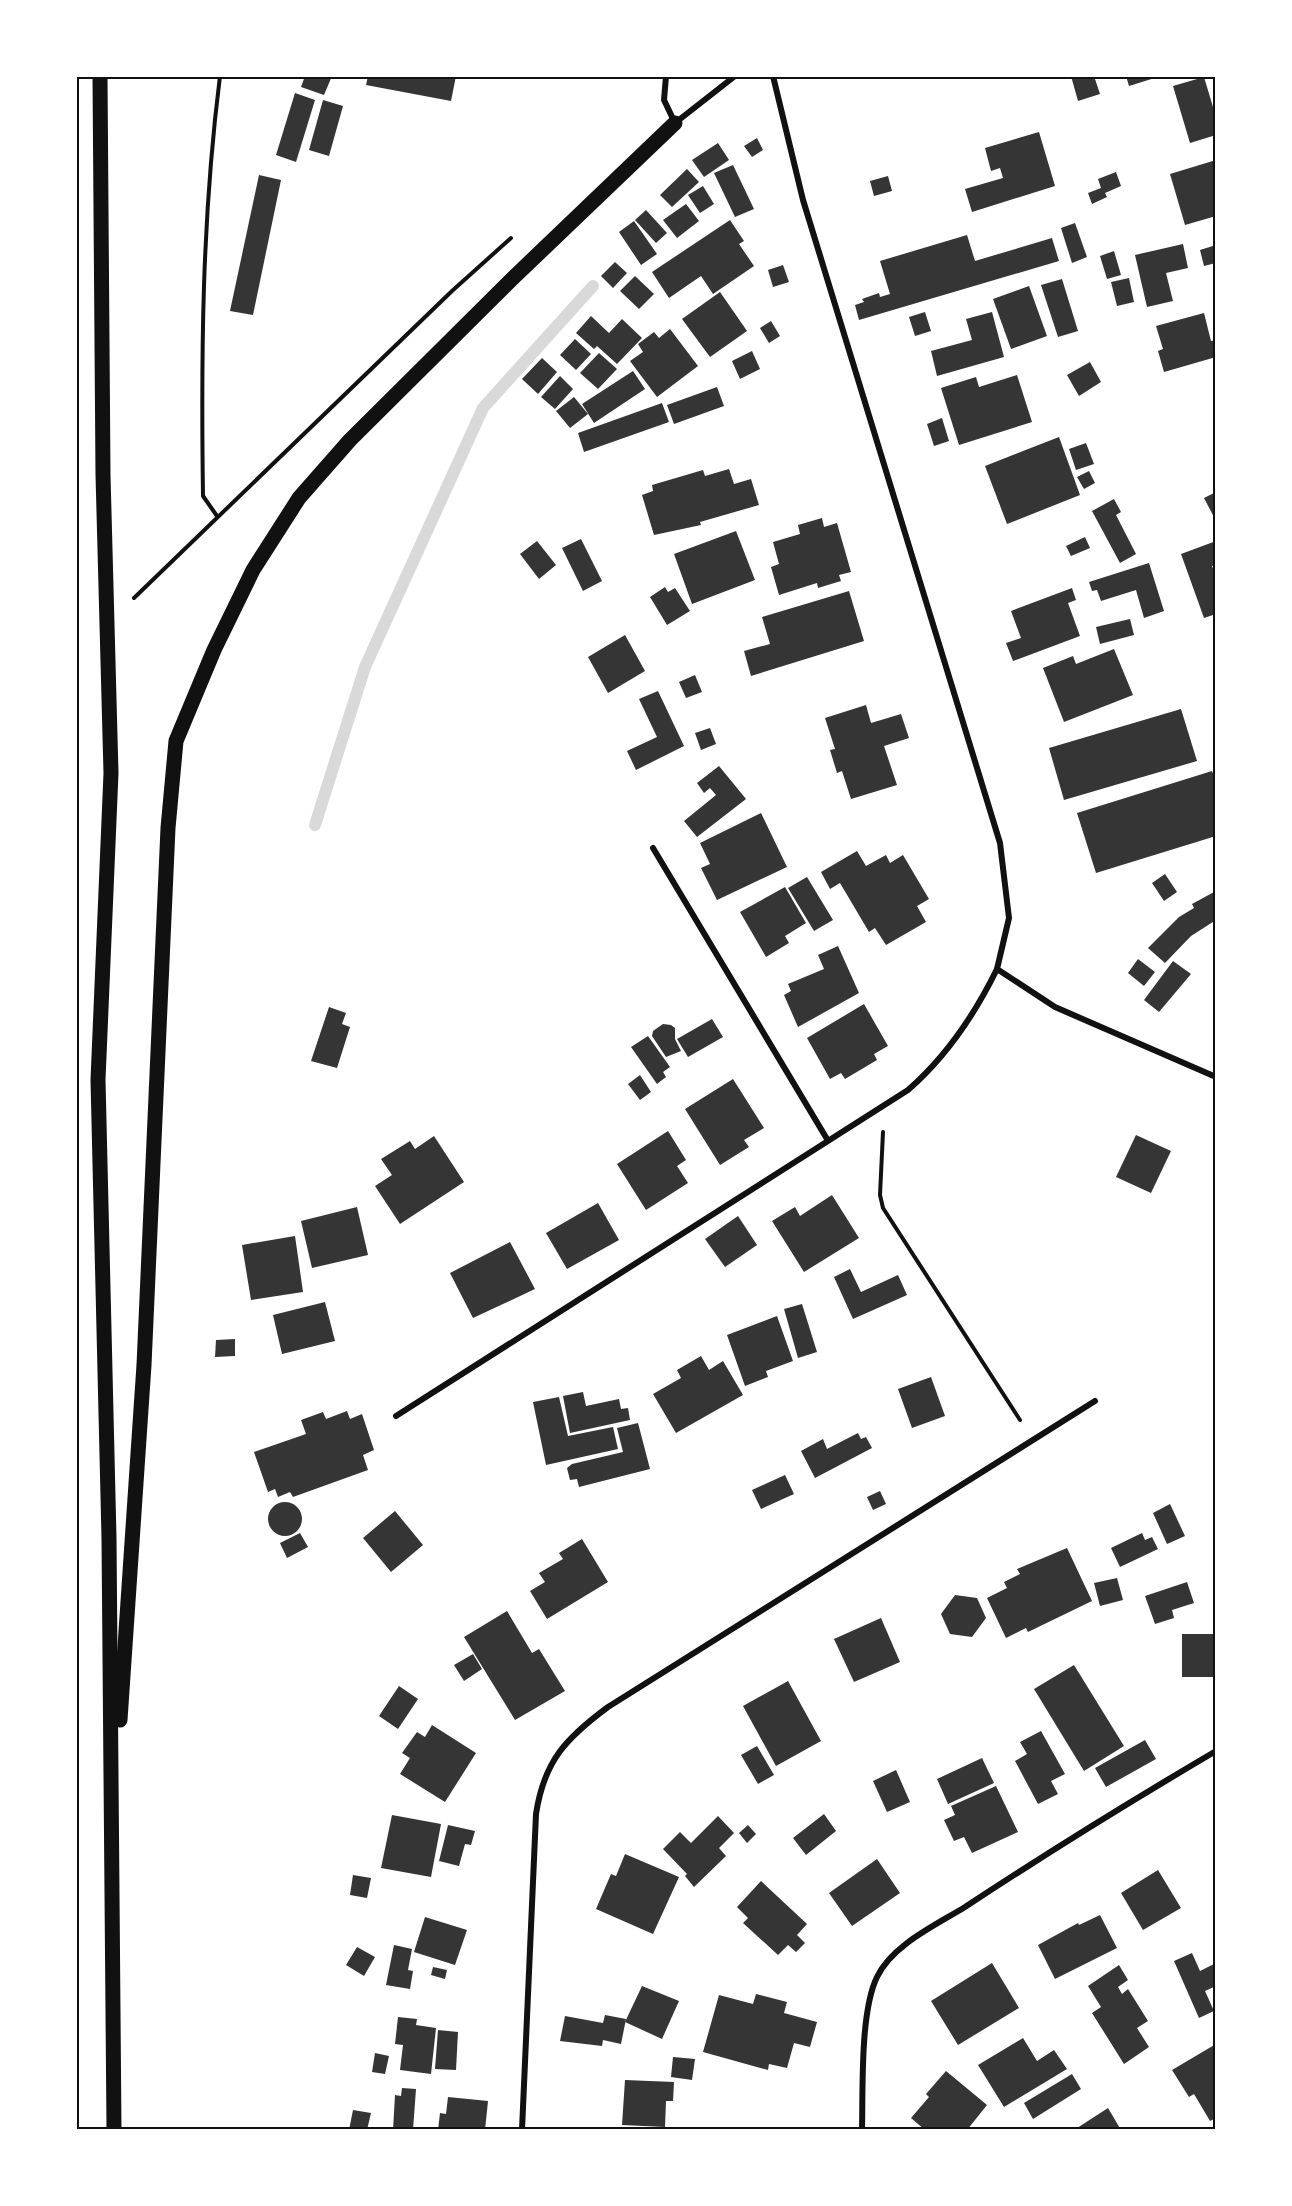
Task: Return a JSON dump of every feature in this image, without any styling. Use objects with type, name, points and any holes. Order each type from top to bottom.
[{"type":"main road","points":[[100,76],[103,475],[111,773],[98,1080],[109,1538],[114,2130]]},
{"type":"main road","points":[[111,1839],[144,1365],[167,850],[176,741],[214,650],[253,570],[299,498],[374,416],[675,123]]},
{"type":"street","points":[[666,76],[664,100],[675,123],[735,76]]},
{"type":"street","points":[[396,1416],[827,1139],[881,1108],[933,1069],[952,1045],[982,999],[997,969],[1009,918],[1000,843],[803,200],[773,76]]},
{"type":"street","points":[[653,848],[827,1139]]},
{"type":"street","points":[[997,969],[1055,1006],[1215,1077]]},
{"type":"street","points":[[522,2130],[536,1814],[540,1788],[564,1743],[608,1707],[1095,1401]]},
{"type":"street","points":[[862,2130],[868,2008],[871,1990],[888,1960],[996,1886],[1215,1751]]},
{"type":"path","points":[[217,516],[204,496],[201,339],[207,210],[220,76]]},
{"type":"path","points":[[133,599],[205,527],[514,236]]},
{"type":"path","points":[[881,1108],[884,1149],[880,1195],[883,1208],[1033,1440]]},
{"type":"building","points":[[305,76],[332,76],[324,95],[301,87]]},
{"type":"building","points":[[368,76],[456,76],[451,101],[366,85]]},
{"type":"building","points":[[1071,76],[1094,76],[1100,94],[1078,101]]},
{"type":"building","points":[[1126,76],[1158,76],[1158,77],[1129,86]]},
{"type":"building","points":[[1204,77],[1216,117],[1216,135],[1190,143],[1173,86]]},
{"type":"building","points":[[295,93],[315,100],[296,162],[276,155]]},
{"type":"building","points":[[323,100],[343,106],[329,156],[309,150]]},
{"type":"building","points":[[1039,132],[1055,186],[972,212],[965,189],[1003,178],[1000,168],[991,171],[985,148]]},
{"type":"building","points":[[757,138],[763,150],[752,157],[744,146]]},
{"type":"building","points":[[718,143],[729,160],[704,177],[692,160]]},
{"type":"building","points":[[1216,160],[1216,216],[1185,225],[1170,174]]},
{"type":"building","points":[[733,165],[754,209],[735,217],[714,173]]},
{"type":"building","points":[[687,169],[699,182],[672,207],[660,195]]},
{"type":"building","points":[[1116,172],[1121,186],[1105,193],[1107,197],[1092,204],[1088,193],[1101,188],[1098,179]]},
{"type":"building","points":[[259,175],[281,180],[253,315],[230,311]]},
{"type":"building","points":[[888,176],[892,191],[874,196],[870,181]]},
{"type":"building","points":[[703,186],[714,204],[700,213],[688,195]]},
{"type":"building","points":[[686,204],[699,221],[677,238],[663,220]]},
{"type":"building","points":[[646,210],[667,233],[656,243],[635,220]]},
{"type":"building","points":[[730,220],[744,241],[739,244],[754,266],[713,294],[701,276],[669,298],[652,272]]},
{"type":"building","points":[[634,221],[657,254],[641,265],[619,232]]},
{"type":"building","points":[[1075,223],[1087,257],[1072,263],[1061,228]]},
{"type":"building","points":[[967,235],[975,261],[1052,238],[1059,261],[859,320],[855,305],[864,302],[862,299],[879,293],[880,297],[890,294],[880,261]]},
{"type":"building","points":[[1183,244],[1188,268],[1166,273],[1173,301],[1147,307],[1135,255]]},
{"type":"building","points":[[1216,245],[1216,263],[1204,266],[1200,250]]},
{"type":"building","points":[[1114,251],[1121,275],[1107,279],[1100,256]]},
{"type":"building","points":[[615,262],[627,273],[613,288],[601,276]]},
{"type":"building","points":[[783,265],[789,282],[773,287],[768,270]]},
{"type":"building","points":[[635,276],[654,294],[639,309],[620,291]]},
{"type":"building","points":[[1129,278],[1134,302],[1117,306],[1111,282]]},
{"type":"building","points":[[1062,279],[1078,331],[1058,337],[1041,285]]},
{"type":"building","points":[[1029,286],[1047,336],[1011,349],[993,299]]},
{"type":"building","points":[[720,292],[747,331],[710,357],[682,319]]},
{"type":"building","points":[[925,312],[931,331],[915,336],[909,317]]},
{"type":"building","points":[[992,312],[1004,357],[937,376],[931,351],[972,340],[966,319]]},
{"type":"building","points":[[1204,313],[1211,341],[1216,340],[1216,357],[1164,372],[1158,351],[1163,349],[1156,326]]},
{"type":"building","points":[[591,316],[609,333],[622,319],[642,338],[617,364],[597,346],[594,349],[576,333]]},
{"type":"building","points":[[771,321],[780,336],[769,343],[760,328]]},
{"type":"building","points":[[670,329],[698,366],[657,397],[630,361],[643,352],[638,344],[654,332],[659,338]]},
{"type":"building","points":[[575,339],[591,354],[576,370],[560,355]]},
{"type":"building","points":[[752,351],[760,369],[740,379],[732,361]]},
{"type":"building","points":[[599,353],[617,369],[598,389],[580,373]]},
{"type":"building","points":[[542,358],[557,372],[538,394],[522,379]]},
{"type":"building","points":[[1090,362],[1101,382],[1079,396],[1067,375]]},
{"type":"building","points":[[633,371],[645,389],[594,423],[582,404]]},
{"type":"building","points":[[1017,375],[1032,422],[959,445],[941,388],[976,377],[979,387]]},
{"type":"building","points":[[560,376],[573,389],[555,409],[541,397]]},
{"type":"building","points":[[717,387],[724,406],[674,424],[667,405]]},
{"type":"building","points":[[574,397],[588,414],[570,428],[556,411]]},
{"type":"building","points":[[662,403],[669,422],[584,452],[578,433]]},
{"type":"building","points":[[942,418],[949,441],[934,446],[927,424]]},
{"type":"building","points":[[1059,437],[1080,495],[1007,524],[985,466]]},
{"type":"building","points":[[1086,443],[1094,464],[1076,470],[1069,449]]},
{"type":"building","points":[[729,469],[734,484],[751,479],[759,505],[700,522],[701,525],[654,535],[642,495],[653,491],[652,485],[703,470],[705,476]]},
{"type":"building","points":[[1089,471],[1095,483],[1084,489],[1077,477]]},
{"type":"building","points":[[1216,492],[1216,521],[1204,498]]},
{"type":"building","points":[[1114,499],[1121,512],[1116,515],[1136,554],[1120,563],[1092,511]]},
{"type":"building","points":[[822,518],[824,527],[837,523],[851,572],[839,575],[841,581],[818,588],[817,583],[779,595],[771,567],[779,564],[773,542],[800,534],[798,525]]},
{"type":"building","points":[[736,531],[755,580],[692,604],[674,554]]},
{"type":"building","points":[[1085,537],[1090,548],[1071,556],[1066,546]]},
{"type":"building","points":[[581,539],[602,581],[583,591],[562,548]]},
{"type":"building","points":[[537,541],[556,565],[539,579],[520,554]]},
{"type":"building","points":[[1216,541],[1216,565],[1212,566],[1216,575],[1216,614],[1204,618],[1181,554]]},
{"type":"building","points":[[1149,563],[1164,611],[1144,618],[1136,590],[1101,601],[1097,590],[1092,591],[1089,582]]},
{"type":"building","points":[[665,587],[668,592],[675,588],[690,611],[667,625],[650,597]]},
{"type":"building","points":[[1072,588],[1076,600],[1068,603],[1080,636],[1013,661],[1006,643],[1021,638],[1011,611]]},
{"type":"building","points":[[849,591],[864,641],[751,676],[744,651],[770,644],[762,617]]},
{"type":"building","points":[[1130,619],[1134,635],[1100,644],[1096,627]]},
{"type":"building","points":[[625,635],[645,671],[608,693],[588,657]]},
{"type":"building","points":[[1114,649],[1133,695],[1064,722],[1043,668],[1073,656],[1076,664]]},
{"type":"building","points":[[695,675],[702,692],[686,698],[679,682]]},
{"type":"building","points":[[658,691],[684,746],[636,770],[627,751],[657,737],[639,699]]},
{"type":"building","points":[[866,705],[871,723],[901,714],[909,738],[884,746],[897,785],[851,799],[842,771],[837,773],[830,750],[835,749],[825,718]]},
{"type":"building","points":[[1181,709],[1197,761],[1064,800],[1049,748]]},
{"type":"building","points":[[710,728],[716,744],[701,750],[695,733]]},
{"type":"building","points":[[719,766],[746,799],[697,837],[684,821],[716,795],[710,788],[704,793],[697,783]]},
{"type":"building","points":[[1212,771],[1216,782],[1216,836],[1096,873],[1077,813]]},
{"type":"building","points":[[761,813],[787,867],[717,900],[701,868],[710,864],[700,843]]},
{"type":"building","points":[[857,851],[866,866],[886,855],[890,863],[903,855],[929,899],[917,906],[926,922],[886,945],[875,928],[869,932],[840,883],[830,889],[821,872]]},
{"type":"building","points":[[1165,874],[1177,892],[1164,901],[1152,883]]},
{"type":"building","points":[[807,877],[833,920],[814,931],[788,888]]},
{"type":"building","points":[[785,887],[806,923],[785,936],[789,943],[766,957],[740,912]]},
{"type":"building","points":[[1214,892],[1216,920],[1191,936],[1165,963],[1148,948],[1179,917],[1194,908],[1192,904]]},
{"type":"building","points":[[838,946],[859,993],[798,1027],[784,995],[791,991],[788,984],[824,969],[818,955]]},
{"type":"building","points":[[1138,959],[1155,972],[1144,986],[1128,973]]},
{"type":"building","points":[[1173,961],[1191,974],[1159,1012],[1144,1000]]},
{"type":"building","points":[[864,1004],[888,1046],[874,1054],[877,1060],[845,1079],[841,1073],[830,1079],[807,1038]]},
{"type":"building","points":[[329,1007],[346,1013],[342,1024],[350,1027],[337,1068],[311,1061]]},
{"type":"building","points":[[712,1019],[723,1037],[688,1057],[677,1039]]},
{"type":"building","points":[[663,1024],[675,1028],[675,1039],[681,1051],[666,1057],[652,1036],[653,1031]]},
{"type":"building","points":[[648,1036],[670,1067],[663,1072],[666,1077],[657,1084],[631,1047]]},
{"type":"building","points":[[640,1075],[651,1092],[640,1100],[628,1084]]},
{"type":"building","points":[[733,1079],[764,1128],[744,1140],[749,1147],[720,1165],[685,1109]]},
{"type":"building","points":[[668,1131],[686,1160],[677,1166],[688,1183],[646,1210],[617,1164]]},
{"type":"building","points":[[1136,1135],[1171,1151],[1151,1193],[1116,1177]]},
{"type":"building","points":[[434,1136],[464,1182],[400,1224],[375,1186],[392,1175],[381,1159],[410,1141],[415,1149]]},
{"type":"building","points":[[832,1195],[859,1238],[804,1272],[772,1221],[795,1207],[800,1216]]},
{"type":"building","points":[[598,1203],[619,1240],[567,1269],[546,1233]]},
{"type":"building","points":[[357,1207],[368,1255],[312,1268],[301,1221]]},
{"type":"building","points":[[738,1216],[757,1245],[725,1267],[705,1239]]},
{"type":"building","points":[[295,1236],[303,1292],[251,1300],[242,1245]]},
{"type":"building","points":[[510,1242],[535,1289],[473,1318],[450,1273]]},
{"type":"building","points":[[850,1269],[861,1292],[898,1275],[907,1295],[853,1319],[834,1277]]},
{"type":"building","points":[[325,1302],[335,1341],[282,1354],[273,1315]]},
{"type":"building","points":[[802,1304],[817,1352],[798,1358],[784,1309]]},
{"type":"building","points":[[777,1316],[793,1361],[766,1371],[768,1377],[745,1386],[727,1335]]},
{"type":"building","points":[[235,1339],[235,1356],[215,1357],[216,1340]]},
{"type":"building","points":[[701,1356],[709,1370],[723,1361],[743,1395],[676,1433],[653,1394],[681,1378],[677,1370]]},
{"type":"building","points":[[931,1377],[945,1416],[912,1428],[898,1389]]},
{"type":"building","points":[[583,1392],[586,1406],[619,1399],[621,1409],[628,1408],[630,1420],[570,1433],[563,1396]]},
{"type":"building","points":[[559,1397],[568,1436],[613,1427],[618,1449],[546,1465],[533,1402]]},
{"type":"building","points":[[347,1411],[350,1419],[362,1414],[374,1450],[363,1455],[368,1470],[293,1497],[290,1492],[278,1497],[275,1489],[268,1492],[254,1452],[306,1434],[301,1420],[323,1412],[326,1419]]},
{"type":"building","points":[[638,1423],[650,1469],[579,1487],[577,1479],[570,1480],[567,1468],[572,1464],[623,1452],[617,1428]]},
{"type":"building","points":[[858,1433],[861,1439],[866,1437],[872,1448],[815,1478],[801,1451],[823,1439],[827,1449]]},
{"type":"building","points":[[785,1475],[794,1494],[761,1509],[752,1490]]},
{"type":"building","points":[[880,1491],[886,1504],[873,1510],[867,1497]]},
{"type":"building","points":[[285,1502],[297,1507],[302,1519],[297,1531],[285,1536],[273,1531],[268,1519],[273,1507]]},
{"type":"building","points":[[1170,1504],[1185,1536],[1167,1544],[1153,1513]]},
{"type":"building","points":[[395,1511],[423,1545],[391,1572],[363,1538]]},
{"type":"building","points":[[300,1533],[308,1547],[287,1558],[280,1543]]},
{"type":"building","points":[[1142,1533],[1145,1540],[1152,1537],[1158,1549],[1120,1567],[1111,1548]]},
{"type":"building","points":[[582,1539],[608,1582],[547,1619],[530,1591],[545,1582],[539,1573],[563,1559],[559,1553]]},
{"type":"building","points":[[1067,1548],[1092,1601],[1028,1632],[1026,1628],[1006,1638],[987,1598],[1007,1588],[1004,1582],[1020,1574],[1017,1569]]},
{"type":"building","points":[[1117,1578],[1123,1600],[1100,1606],[1094,1583]]},
{"type":"building","points":[[1187,1582],[1194,1603],[1172,1610],[1174,1618],[1155,1624],[1145,1596]]},
{"type":"building","points":[[955,1595],[977,1598],[986,1618],[972,1637],[950,1634],[941,1614]]},
{"type":"building","points":[[507,1611],[532,1653],[539,1649],[565,1691],[515,1720],[464,1637]]},
{"type":"building","points":[[881,1618],[900,1662],[854,1682],[834,1639]]},
{"type":"building","points":[[1182,1634],[1216,1634],[1216,1677],[1182,1677]]},
{"type":"building","points":[[473,1654],[482,1669],[464,1681],[454,1665]]},
{"type":"building","points":[[1074,1665],[1124,1746],[1084,1771],[1034,1689]]},
{"type":"building","points":[[788,1681],[821,1741],[776,1766],[743,1706]]},
{"type":"building","points":[[399,1686],[418,1699],[398,1729],[379,1716]]},
{"type":"building","points":[[432,1725],[476,1753],[445,1802],[400,1774],[410,1758],[402,1753],[417,1732],[425,1737]]},
{"type":"building","points":[[1041,1731],[1065,1774],[1051,1781],[1058,1794],[1038,1804],[1015,1761],[1027,1754],[1020,1742]]},
{"type":"building","points":[[1145,1740],[1156,1759],[1106,1787],[1095,1768]]},
{"type":"building","points":[[757,1746],[774,1775],[758,1784],[741,1755]]},
{"type":"building","points":[[982,1758],[994,1783],[948,1804],[937,1779]]},
{"type":"building","points":[[896,1770],[910,1802],[887,1812],[873,1781]]},
{"type":"building","points":[[996,1786],[1018,1832],[972,1853],[964,1837],[954,1841],[944,1820],[955,1815],[951,1806]]},
{"type":"building","points":[[824,1814],[836,1831],[806,1855],[793,1838]]},
{"type":"building","points":[[392,1815],[441,1824],[431,1877],[381,1868]]},
{"type":"building","points":[[718,1816],[734,1833],[719,1848],[726,1856],[694,1887],[685,1876],[687,1874],[663,1849],[680,1832],[691,1843]]},
{"type":"building","points":[[448,1825],[475,1831],[471,1845],[465,1844],[459,1866],[439,1861]]},
{"type":"building","points":[[748,1825],[756,1834],[747,1843],[739,1833]]},
{"type":"building","points":[[625,1854],[679,1877],[653,1934],[596,1909],[611,1874],[616,1876]]},
{"type":"building","points":[[877,1859],[900,1893],[852,1926],[829,1893]]},
{"type":"building","points":[[1158,1870],[1181,1908],[1143,1930],[1121,1893]]},
{"type":"building","points":[[353,1875],[371,1878],[367,1898],[350,1895]]},
{"type":"building","points":[[761,1881],[807,1924],[797,1935],[805,1943],[796,1952],[788,1945],[778,1955],[743,1923],[748,1918],[737,1907]]},
{"type":"building","points":[[1100,1915],[1117,1948],[1055,1979],[1038,1945],[1078,1923],[1079,1925]]},
{"type":"building","points":[[425,1917],[467,1930],[455,1965],[414,1952]]},
{"type":"building","points":[[394,1945],[412,1949],[408,1970],[413,1971],[410,1989],[386,1985]]},
{"type":"building","points":[[357,1947],[375,1957],[364,1976],[346,1965]]},
{"type":"building","points":[[1192,1953],[1200,1971],[1216,1963],[1216,1986],[1205,1991],[1214,2011],[1199,2018],[1174,1961]]},
{"type":"building","points":[[992,1963],[1019,2008],[958,2045],[931,2001]]},
{"type":"building","points":[[1119,1965],[1128,1980],[1118,1987],[1122,1994],[1128,1989],[1148,2021],[1137,2028],[1149,2047],[1124,2064],[1092,2013],[1101,2007],[1088,1986]]},
{"type":"building","points":[[433,1967],[447,1970],[445,1979],[431,1975]]},
{"type":"building","points":[[642,1986],[679,2001],[662,2039],[625,2022]]},
{"type":"building","points":[[756,1994],[787,2002],[784,2013],[817,2022],[810,2047],[794,2043],[787,2068],[769,2064],[768,2070],[703,2052],[719,1995],[753,2004]]},
{"type":"building","points":[[605,2015],[626,2019],[621,2044],[603,2040],[602,2046],[560,2041],[565,2016],[603,2023]]},
{"type":"building","points":[[398,2017],[417,2019],[416,2025],[436,2028],[431,2074],[400,2070],[403,2045],[395,2044]]},
{"type":"building","points":[[438,2030],[458,2032],[456,2070],[435,2069]]},
{"type":"building","points":[[1023,2038],[1037,2061],[1054,2050],[1067,2069],[1004,2107],[978,2065]]},
{"type":"building","points":[[1216,2044],[1216,2118],[1210,2121],[1194,2094],[1189,2097],[1172,2070]]},
{"type":"building","points":[[375,2053],[389,2056],[385,2074],[372,2072]]},
{"type":"building","points":[[673,2057],[695,2059],[692,2080],[671,2077]]},
{"type":"building","points":[[946,2071],[987,2105],[967,2130],[925,2130],[911,2118],[929,2097],[926,2094]]},
{"type":"building","points":[[1072,2074],[1081,2089],[1033,2119],[1024,2103]]},
{"type":"building","points":[[625,2080],[674,2082],[673,2101],[666,2101],[665,2127],[622,2125]]},
{"type":"building","points":[[402,2088],[416,2089],[413,2130],[393,2130],[395,2095],[401,2096]]},
{"type":"building","points":[[448,2097],[488,2101],[485,2130],[438,2130],[440,2113],[446,2114]]},
{"type":"building","points":[[1108,2108],[1121,2130],[1074,2130]]},
{"type":"building","points":[[353,2110],[371,2113],[367,2130],[349,2130]]},
{"type":"waterway","points":[[315,825],[365,667],[483,408],[593,286]]}]
